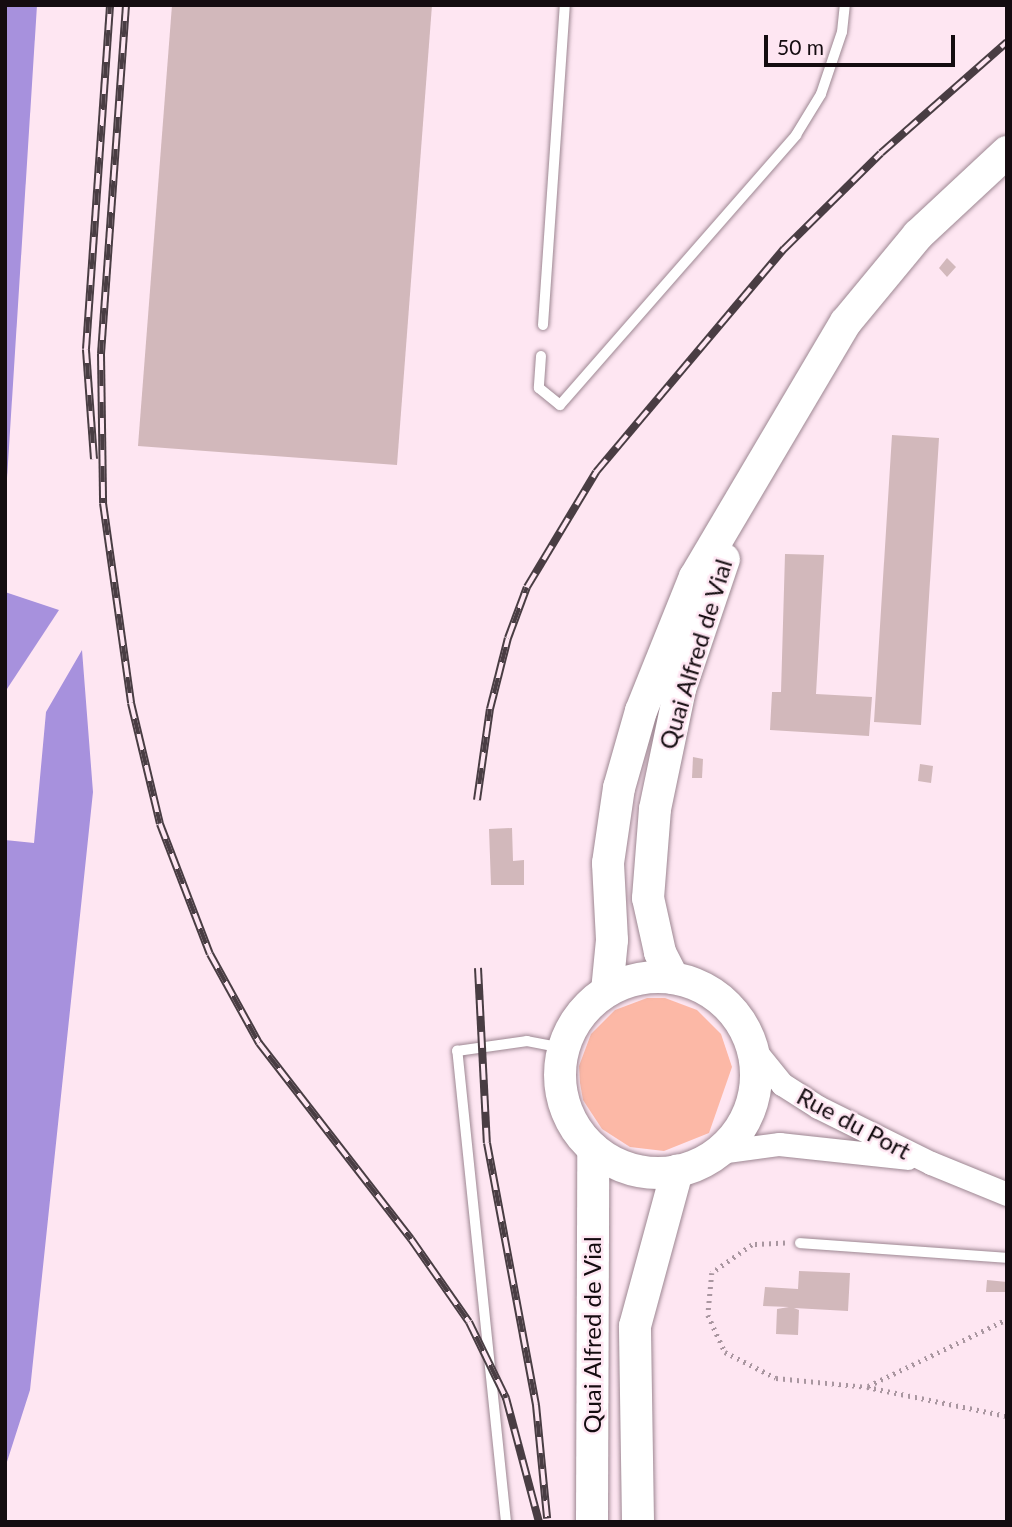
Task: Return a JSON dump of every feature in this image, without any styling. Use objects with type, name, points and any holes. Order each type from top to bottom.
[{"type":"main road","name":"Quai Alfred de Vial","points":[[607,991],[612,940],[608,863],[629,750],[695,577],[745,495],[817,366],[876,283],[918,235],[1007,152]]},
{"type":"main road","name":"Quai Alfred de Vial","points":[[673,978],[660,952],[648,898],[655,809],[680,689],[745,495]]},
{"type":"main road","points":[[650,977],[673,978],[699,987],[722,1002],[740,1022],[752,1047],[755,1082],[747,1116],[719,1152],[677,1171],[648,1172],[628,1167],[593,1149],[575,1128],[564,1103],[559,1075],[563,1048],[588,1006],[607,991],[650,977]]},
{"type":"main road","name":"Quai Alfred de Vial","points":[[592,1522],[593,1149]]},
{"type":"main road","name":"Quai Alfred de Vial","points":[[638,1522],[635,1326],[677,1171]]},
{"type":"street","name":"Rue du Port","points":[[752,1047],[798,1095],[931,1163],[1007,1194]]},
{"type":"street","name":"Rue du Port","points":[[719,1152],[790,1145],[860,1150],[931,1163]]},
{"type":"lane","points":[[543,325],[565,5]]},
{"type":"lane","points":[[541,356],[539,387],[560,405],[796,135],[821,94],[842,32],[845,5]]},
{"type":"lane","points":[[506,1522],[457,1051],[527,1041],[563,1048]]},
{"type":"lane","points":[[800,1242],[1007,1258]]},
{"type":"path","points":[[800,1242],[752,1245],[712,1273],[708,1315],[724,1352],[776,1378],[867,1387],[1007,1416]]},
{"type":"path","points":[[867,1387],[1007,1319]]},
{"type":"shaded area","points":[[5,5],[37,5],[5,510]]},
{"type":"shaded area","points":[[5,592],[59,610],[5,692]]},
{"type":"shaded area","points":[[82,650],[93,792],[30,1390],[5,1468],[5,840],[34,843],[46,712]]},
{"type":"shaded area","points":[[647,998],[665,998],[697,1010],[721,1034],[732,1067],[709,1133],[664,1151],[630,1147],[602,1129],[583,1100],[580,1083],[579,1066],[591,1034],[615,1010]]},
{"type":"building","points":[[172,5],[432,5],[397,465],[138,446]]},
{"type":"building","points":[[947,258],[956,267],[947,277],[939,268]]},
{"type":"building","points":[[892,435],[939,438],[921,725],[874,722]]},
{"type":"building","points":[[785,554],[824,555],[816,694],[872,697],[869,736],[770,730],[772,692],[781,692]]},
{"type":"building","points":[[693,757],[703,759],[702,778],[692,778]]},
{"type":"building","points":[[920,764],[933,766],[931,783],[918,781]]},
{"type":"building","points":[[512,828],[513,861],[524,860],[524,885],[491,885],[489,829]]},
{"type":"building","points":[[799,1271],[850,1273],[848,1311],[794,1308],[799,1310],[798,1335],[776,1334],[777,1309],[789,1307],[763,1306],[765,1287],[798,1289]]},
{"type":"building","points":[[987,1280],[1007,1282],[1007,1292],[986,1292]]},
{"type":"railway","points":[[94,459],[86,349],[110,5]]},
{"type":"railway","points":[[126,5],[101,354],[103,503],[131,703],[160,824],[210,954],[259,1043],[411,1239],[469,1322],[506,1398],[539,1522]]},
{"type":"railway","points":[[477,800],[490,709],[508,638],[527,587],[596,472],[784,249],[881,153],[1007,42]]},
{"type":"railway","points":[[478,968],[487,1143],[536,1405],[547,1518]]}]
